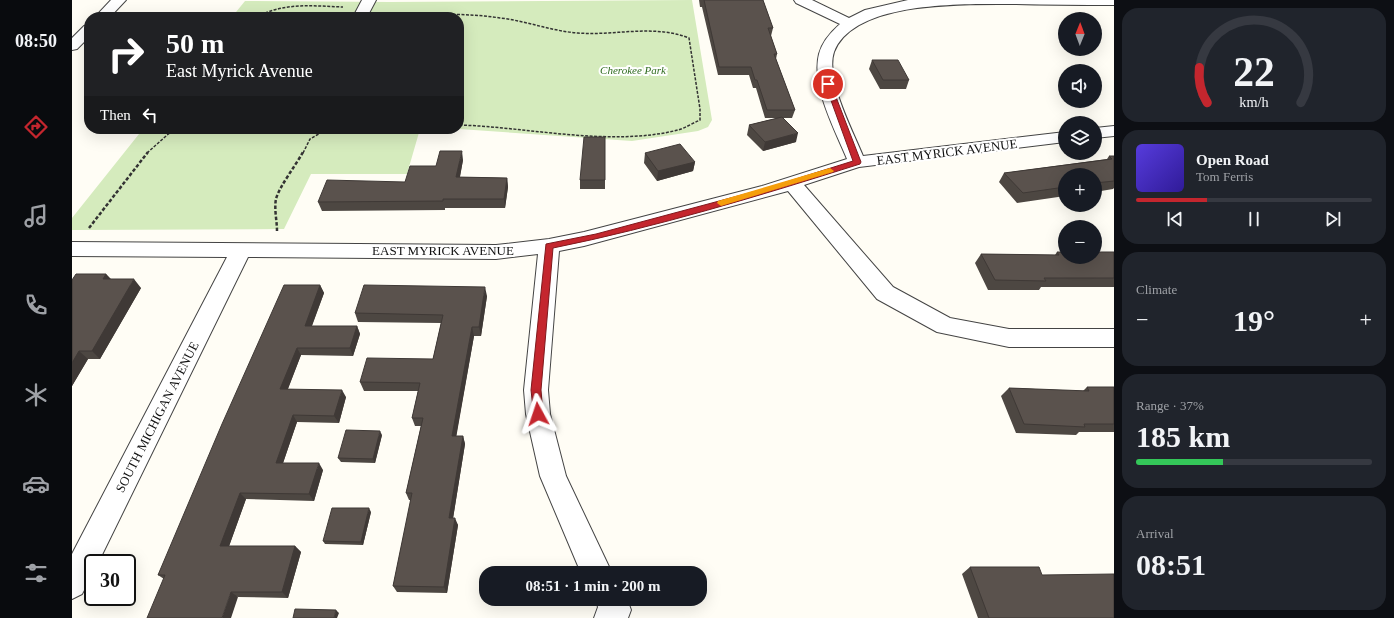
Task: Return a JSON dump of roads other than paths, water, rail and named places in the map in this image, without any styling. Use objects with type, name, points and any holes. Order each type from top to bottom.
[{"type":"street","points":[[107,12],[119,0]]},
{"type":"street","points":[[801,0],[848,23]]},
{"type":"street","points":[[857,162],[830,95],[825,74],[826,57],[831,43],[840,30],[848,23],[867,14],[899,5],[924,1],[1114,1]]},
{"type":"street","points":[[72,46],[84,34]]},
{"type":"street","points":[[1102,132],[1114,131]]},
{"type":"street","name":"EAST MYRICK AVENUE","points":[[72,249],[274,249],[496,252],[549,246],[619,231],[792,183],[857,162],[1058,138]]},
{"type":"street","points":[[792,183],[885,293],[945,326],[1009,338],[1114,338]]},
{"type":"street","points":[[549,246],[536,390],[538,414],[553,476],[593,566]]},
{"type":"street","name":"SOUTH MICHIGAN AVENUE","points":[[72,584],[242,249]]},
{"type":"park label","name":"Cherokee Park","points":[[633,70]]}]
